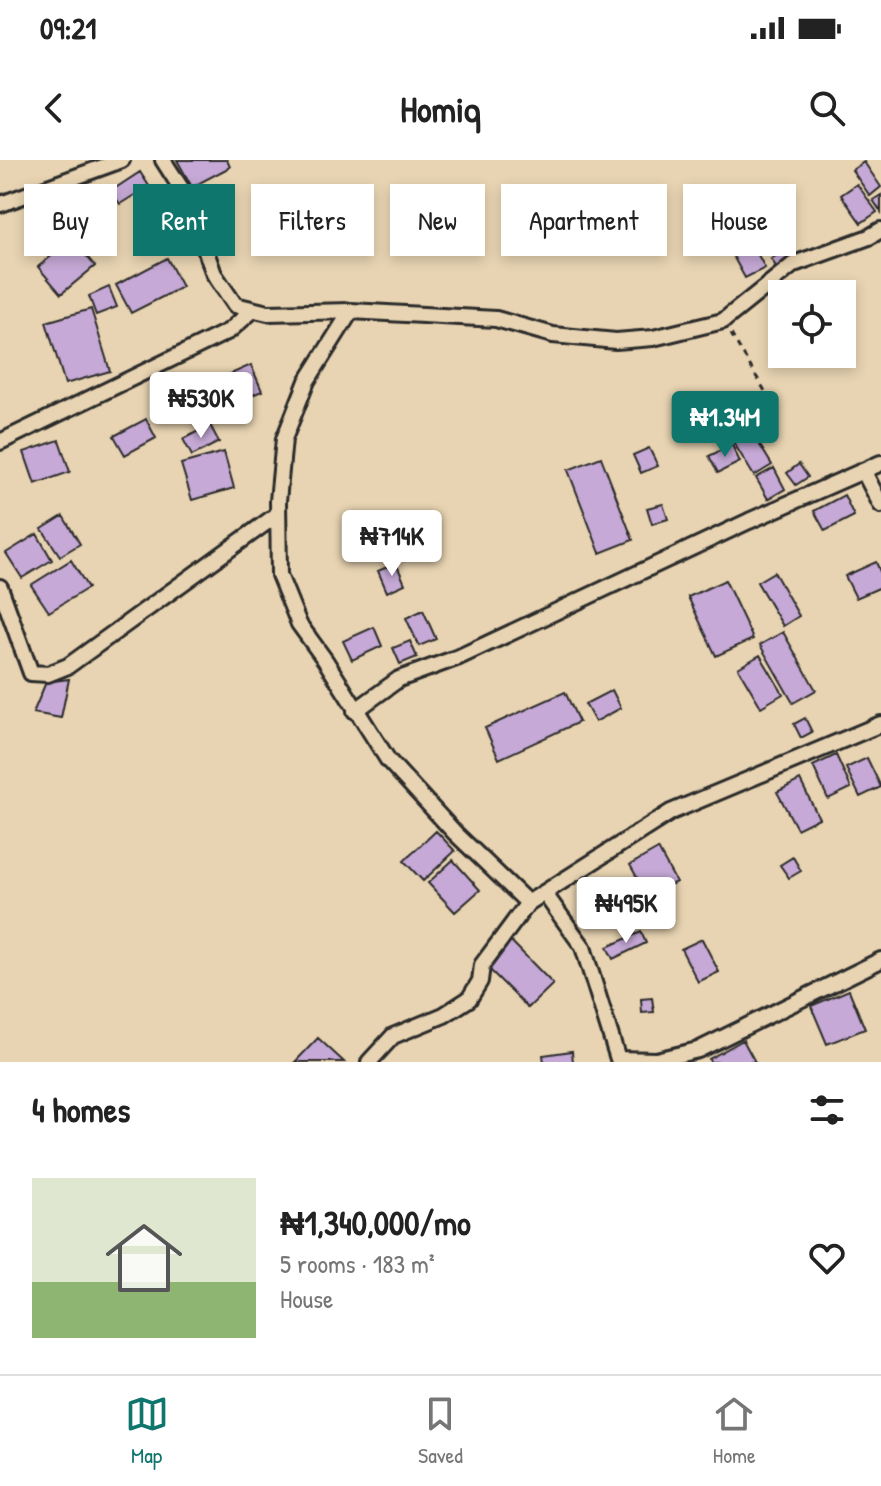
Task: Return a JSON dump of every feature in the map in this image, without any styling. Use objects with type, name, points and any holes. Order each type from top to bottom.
[{"type":"street","points":[[1,204],[122,160]]},
{"type":"street","points":[[163,160],[186,196],[214,274],[235,305],[252,311],[351,311],[496,319],[553,335],[616,341],[653,338],[723,321],[794,264],[881,230]]},
{"type":"street","points":[[0,442],[229,331],[252,311]]},
{"type":"street","points":[[351,311],[307,381],[284,439],[278,514],[279,575],[299,624],[388,760],[455,833],[528,903]]},
{"type":"street","points":[[355,711],[399,679],[459,657],[749,521],[881,463]]},
{"type":"street","points":[[864,472],[881,505]]},
{"type":"street","points":[[0,587],[31,673],[48,674],[68,666],[278,514]]},
{"type":"street","points":[[369,1062],[393,1036],[444,1015],[469,999],[480,981],[482,965],[528,903],[671,812],[881,724]]},
{"type":"street","points":[[545,894],[583,947],[618,1060],[656,1060],[698,1050],[881,960]]},
{"type":"path","points":[[723,321],[768,396]]},
{"type":"building","points":[[177,160],[227,160],[230,167],[198,184],[190,184]]},
{"type":"building","points":[[864,162],[881,187],[870,196],[852,170]]},
{"type":"building","points":[[140,172],[148,184],[133,184],[133,196],[120,204],[117,187]]},
{"type":"building","points":[[857,184],[877,212],[861,223],[841,195]]},
{"type":"building","points":[[881,195],[881,212],[873,200]]},
{"type":"building","points":[[51,256],[86,256],[95,266],[61,294],[38,267]]},
{"type":"building","points":[[733,256],[759,256],[765,268],[745,278]]},
{"type":"building","points":[[791,256],[794,262],[779,271],[771,259]]},
{"type":"building","points":[[167,258],[182,287],[131,313],[116,285]]},
{"type":"building","points":[[109,287],[117,307],[96,315],[89,296]]},
{"type":"building","points":[[91,309],[110,371],[65,384],[46,322]]},
{"type":"building","points":[[251,365],[262,391],[228,405],[217,380]]},
{"type":"building","points":[[765,399],[773,414],[751,426],[743,411]]},
{"type":"building","points":[[146,419],[156,438],[125,455],[114,436]]},
{"type":"building","points":[[210,425],[219,442],[192,456],[183,439]]},
{"type":"building","points":[[750,429],[772,465],[754,476],[732,440]]},
{"type":"building","points":[[59,440],[70,472],[35,484],[24,452]]},
{"type":"building","points":[[732,445],[740,462],[718,473],[709,456]]},
{"type":"building","points":[[649,448],[658,466],[641,473],[633,455]]},
{"type":"building","points":[[224,452],[234,488],[192,500],[181,464]]},
{"type":"building","points":[[601,457],[633,540],[600,553],[568,470]]},
{"type":"building","points":[[799,464],[808,477],[796,485],[787,473]]},
{"type":"building","points":[[774,468],[785,489],[768,499],[756,478]]},
{"type":"building","points":[[844,495],[854,516],[825,531],[814,511]]},
{"type":"building","points":[[663,504],[668,519],[652,524],[647,508]]},
{"type":"building","points":[[63,516],[80,544],[60,556],[42,529]]},
{"type":"building","points":[[37,534],[52,560],[22,578],[6,553]]},
{"type":"building","points":[[71,560],[88,588],[49,612],[31,585]]},
{"type":"building","points":[[876,562],[881,574],[881,587],[856,598],[845,576]]},
{"type":"building","points":[[396,563],[405,584],[387,592],[378,571]]},
{"type":"building","points":[[774,572],[799,616],[783,626],[757,582]]},
{"type":"building","points":[[725,580],[753,639],[716,656],[688,597]]},
{"type":"building","points":[[423,610],[436,639],[419,646],[406,618]]},
{"type":"building","points":[[374,627],[382,646],[352,660],[343,641]]},
{"type":"building","points":[[783,632],[816,690],[793,703],[760,645]]},
{"type":"building","points":[[410,641],[417,657],[400,664],[393,648]]},
{"type":"building","points":[[760,655],[783,694],[761,707],[738,668]]},
{"type":"building","points":[[69,679],[61,718],[33,713],[46,682]]},
{"type":"building","points":[[612,690],[621,708],[595,722],[585,704]]},
{"type":"building","points":[[565,692],[579,722],[499,759],[485,728]]},
{"type":"building","points":[[805,718],[812,732],[801,738],[794,724]]},
{"type":"building","points":[[836,755],[851,788],[828,799],[813,766]]},
{"type":"building","points":[[867,758],[881,787],[860,797],[846,768]]},
{"type":"building","points":[[800,780],[819,818],[797,829],[777,792]]},
{"type":"building","points":[[436,831],[455,851],[423,881],[404,861]]},
{"type":"building","points":[[658,849],[676,882],[648,897],[630,865]]},
{"type":"building","points":[[793,857],[801,871],[789,878],[780,865]]},
{"type":"building","points":[[453,860],[480,890],[455,912],[428,883]]},
{"type":"building","points":[[641,932],[646,943],[613,959],[607,947]]},
{"type":"building","points":[[702,939],[719,972],[698,982],[681,949]]},
{"type":"building","points":[[510,940],[553,984],[528,1008],[485,965]]},
{"type":"building","points":[[849,990],[865,1029],[827,1044],[811,1006]]},
{"type":"building","points":[[652,998],[654,1012],[642,1013],[641,999]]},
{"type":"building","points":[[318,1038],[344,1062],[295,1062]]},
{"type":"building","points":[[743,1040],[755,1062],[710,1062],[709,1059]]},
{"type":"building","points":[[572,1051],[573,1062],[544,1062],[543,1055]]}]
